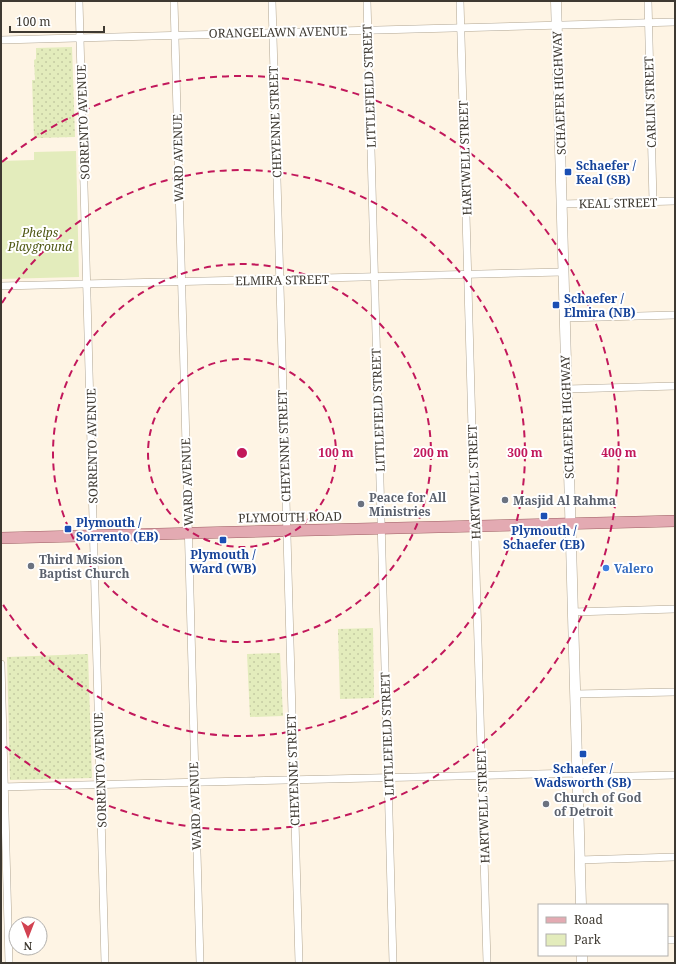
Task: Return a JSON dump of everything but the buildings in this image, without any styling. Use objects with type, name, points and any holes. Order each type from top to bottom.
[{"type":"main road","name":"SCHAEFER HIGHWAY","points":[[556,1],[581,904]]},
{"type":"main road","name":"PLYMOUTH ROAD","points":[[1,538],[188,532],[675,522]]},
{"type":"street","name":"SORRENTO AVENUE","points":[[79,1],[106,963]]},
{"type":"street","name":"WARD AVENUE","points":[[174,1],[200,963]]},
{"type":"street","name":"CHEYENNE STREET","points":[[272,1],[299,963]]},
{"type":"street","name":"LITTLEFIELD STREET","points":[[367,1],[393,963]]},
{"type":"street","name":"HARTWELL STREET","points":[[460,1],[487,963]]},
{"type":"street","name":"CARLIN STREET","points":[[648,1],[653,202]]},
{"type":"street","name":"ORANGELAWN AVENUE","points":[[1,40],[80,37],[273,34],[675,22]]},
{"type":"street","name":"KEAL STREET","points":[[562,204],[675,202]]},
{"type":"street","name":"ELMIRA STREET","points":[[1,286],[564,272]]},
{"type":"street","points":[[565,318],[675,315]]},
{"type":"street","points":[[567,389],[675,386]]},
{"type":"street","points":[[573,612],[675,609]]},
{"type":"street","points":[[1,664],[3,787],[9,963]]},
{"type":"street","points":[[575,694],[675,692]]},
{"type":"street","points":[[3,787],[195,784],[577,773],[590,777],[675,775]]},
{"type":"street","points":[[580,860],[675,857]]},
{"type":"green space","points":[[72,47],[75,137],[34,138],[32,80],[35,80],[34,60],[36,59],[36,48]]},
{"type":"green space","name":"Phelps Playground","points":[[76,151],[79,277],[1,279],[1,161],[34,160],[34,152]]},
{"type":"green space","points":[[373,628],[374,698],[340,699],[338,629]]},
{"type":"green space","points":[[280,653],[283,716],[250,717],[247,654]]},
{"type":"green space","points":[[88,654],[92,778],[10,780],[7,657]]},
{"type":"place","name":"Schaefer / Keal (SB)","points":[[568,172]]},
{"type":"place","name":"Schaefer / Elmira (NB)","points":[[556,305]]},
{"type":"place","name":"Masjid Al Rahma","points":[[505,500]]},
{"type":"place","name":"Peace for All Ministries","points":[[361,504]]},
{"type":"place","name":"Plymouth / Schaefer (EB)","points":[[544,516]]},
{"type":"place","name":"Plymouth / Sorrento (EB)","points":[[68,529]]},
{"type":"place","name":"Plymouth / Ward (WB)","points":[[223,540]]},
{"type":"place","name":"Third Mission Baptist Church","points":[[31,566]]},
{"type":"place","name":"Valero","points":[[606,568]]},
{"type":"place","name":"Schaefer / Wadsworth (SB)","points":[[583,754]]},
{"type":"place","name":"Church of God of Detroit","points":[[546,804]]}]
